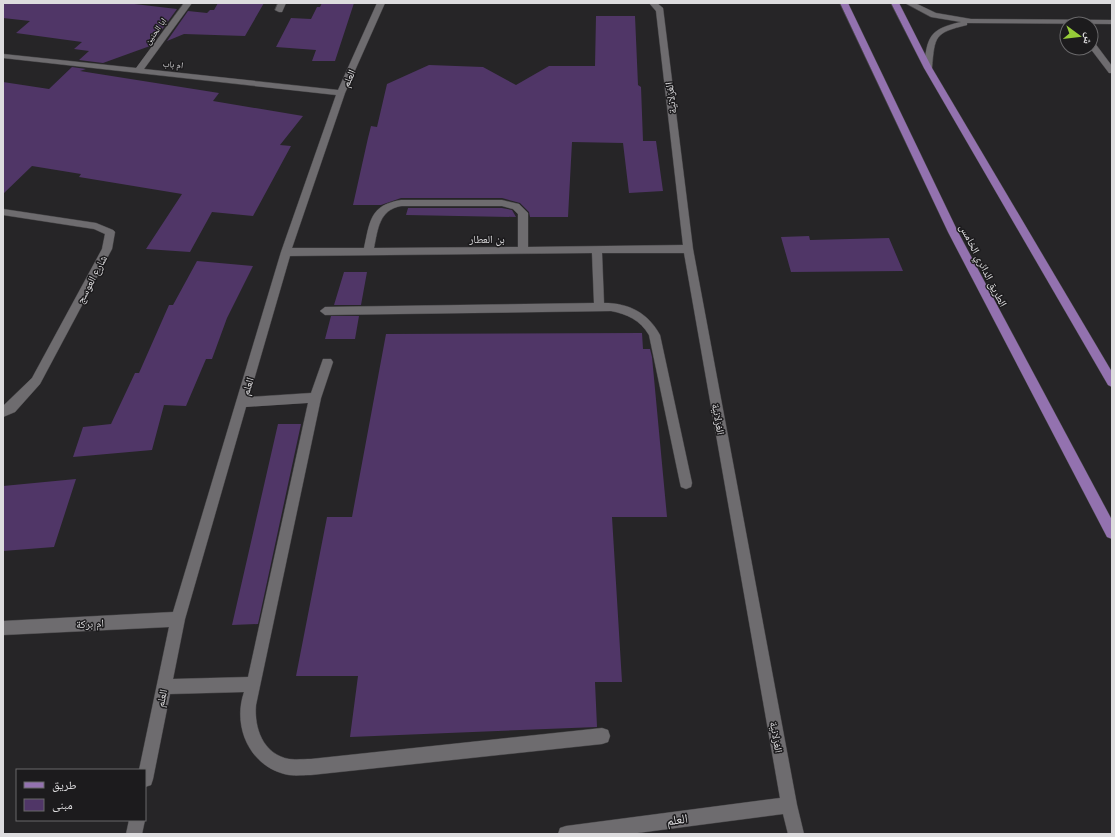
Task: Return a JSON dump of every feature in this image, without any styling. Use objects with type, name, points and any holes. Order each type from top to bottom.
[{"type":"main road","name":"الطريق الدائري الخامس","points":[[844,3],[953,232],[1112,534]]},
{"type":"main road","points":[[895,3],[928,68],[1112,382]]},
{"type":"street","name":"ابا الحنين","points":[[139,70],[188,3]]},
{"type":"street","name":"العلم","points":[[146,774],[178,619],[286,252],[341,93],[381,3]]},
{"type":"street","name":"الغزلانية","points":[[653,3],[660,10],[688,249],[789,805],[796,834]]},
{"type":"street","points":[[908,3],[934,15],[971,21],[1059,23]]},
{"type":"street","points":[[928,68],[930,40],[933,36],[945,28],[971,21]]},
{"type":"street","points":[[1099,22],[1112,22]]},
{"type":"street","points":[[1099,54],[1112,71]]},
{"type":"street","name":"ام باب","points":[[3,56],[341,93]]},
{"type":"street","points":[[368,251],[377,213],[387,206],[401,203],[502,203],[516,206],[523,213],[522,250]]},
{"type":"street","name":"شارع العوسج","points":[[3,212],[96,226],[110,232],[107,249],[36,381],[11,408],[3,412]]},
{"type":"street","name":"بن العطار","points":[[286,252],[688,249]]},
{"type":"street","points":[[597,250],[600,307]]},
{"type":"street","points":[[325,311],[600,307],[623,308],[634,312],[650,327],[654,335],[686,483]]},
{"type":"street","points":[[327,362],[315,398],[254,684],[247,706],[248,728],[256,746],[270,760],[289,767],[318,766],[602,736]]},
{"type":"street","points":[[242,402],[315,398]]},
{"type":"street","name":"ام بركة","points":[[3,628],[178,619]]},
{"type":"street","points":[[164,687],[254,684]]},
{"type":"street","name":"العلم","points":[[566,834],[789,805]]},
{"type":"street","points":[[134,834],[137,821]]},
{"type":"building","points":[[3,3],[126,3],[177,9],[150,46],[103,63],[79,60],[89,51],[74,49],[82,42],[16,33],[30,21],[3,18]]},
{"type":"building","points":[[218,3],[264,3],[245,36],[184,34],[167,41],[188,11],[207,13],[210,10],[214,10]]},
{"type":"building","points":[[322,3],[354,3],[335,61],[312,61],[316,50],[276,47],[291,18],[311,19],[317,7],[320,7]]},
{"type":"building","points":[[596,16],[635,16],[638,85],[641,87],[643,141],[656,141],[663,191],[629,193],[623,143],[572,142],[568,217],[530,217],[529,212],[520,203],[502,198],[401,198],[381,205],[353,205],[371,126],[377,127],[387,84],[429,65],[483,67],[516,85],[549,66],[595,66]]},
{"type":"building","points":[[72,67],[86,69],[80,71],[219,93],[213,101],[303,116],[280,145],[291,146],[253,216],[212,212],[190,252],[146,249],[182,194],[79,177],[81,174],[32,166],[3,194],[3,82],[49,89]]},
{"type":"building","points":[[408,208],[502,208],[512,210],[516,217],[406,215]]},
{"type":"building","points":[[809,236],[810,240],[889,238],[903,271],[791,272],[781,237]]},
{"type":"building","points":[[197,261],[253,266],[227,318],[212,359],[206,359],[186,406],[164,405],[152,450],[73,457],[83,427],[111,424],[135,373],[139,373],[169,305],[173,305]]},
{"type":"building","points":[[344,272],[367,272],[361,305],[334,305]]},
{"type":"building","points":[[331,316],[359,316],[355,339],[325,339]]},
{"type":"building","points":[[642,333],[643,349],[650,349],[652,357],[667,517],[612,517],[622,682],[595,682],[597,727],[350,737],[358,676],[296,676],[327,517],[352,517],[386,334]]},
{"type":"building","points":[[278,424],[301,424],[258,624],[232,625]]},
{"type":"building","points":[[76,479],[54,547],[3,551],[3,486]]}]
